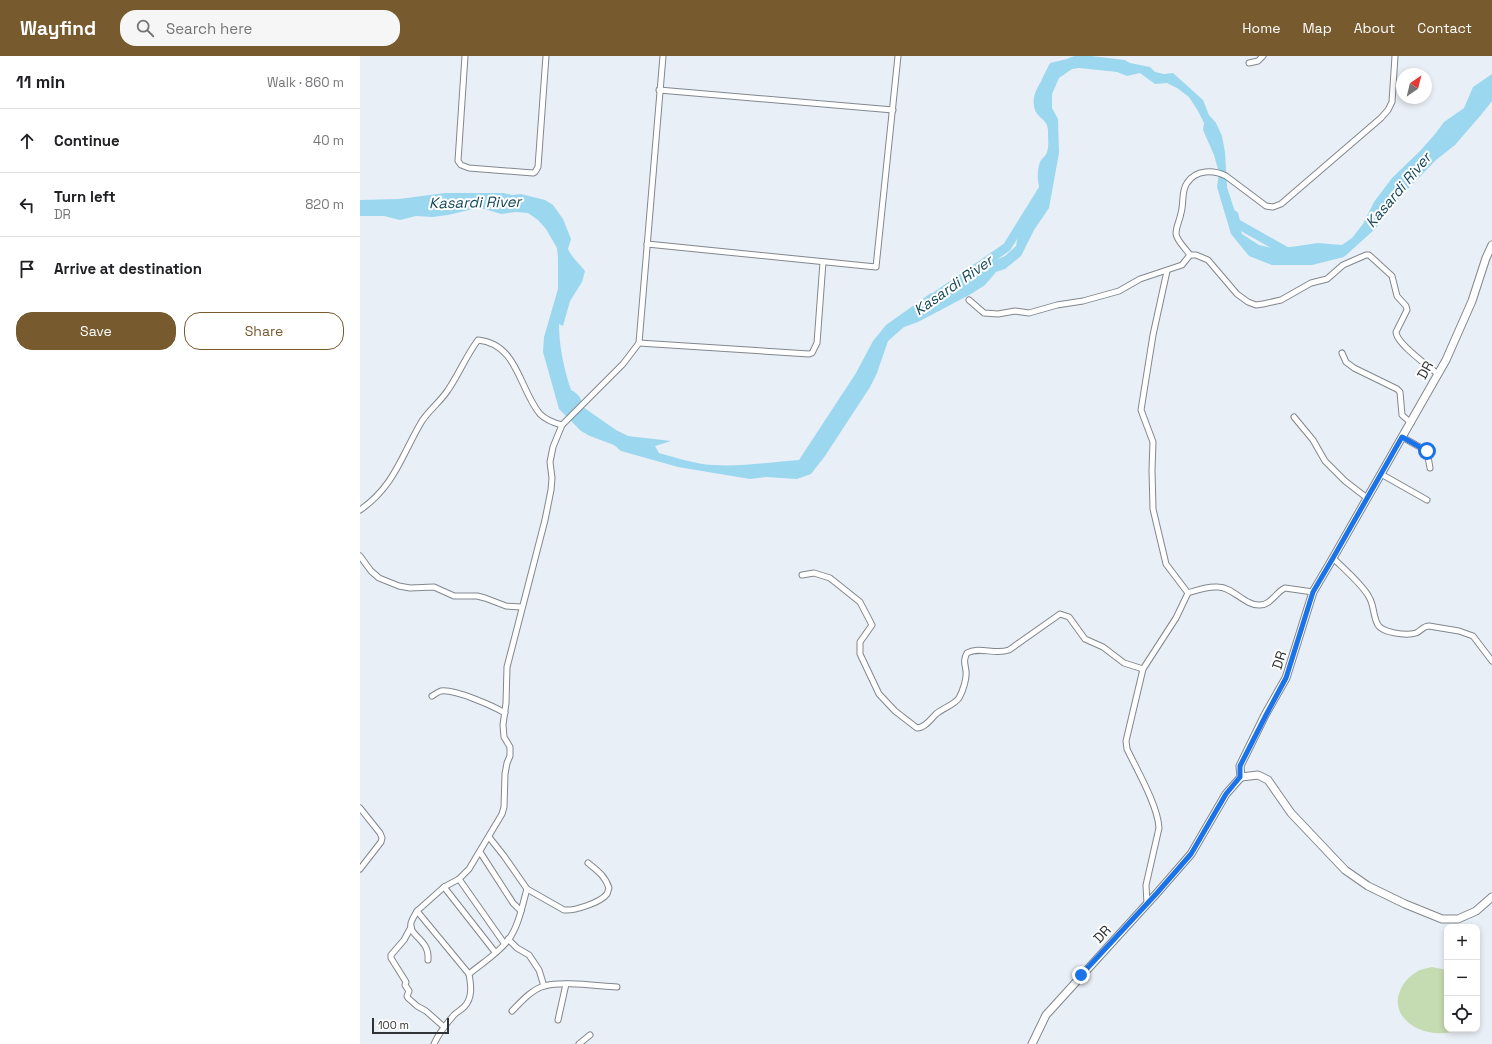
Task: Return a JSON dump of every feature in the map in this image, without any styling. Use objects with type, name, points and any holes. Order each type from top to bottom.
[{"type":"main road","name":"DR","points":[[1032,1044],[1046,1015],[1191,854],[1226,794],[1240,777],[1240,766],[1286,678],[1313,592],[1446,360],[1472,301],[1486,258],[1492,246]]},
{"type":"main road","points":[[1240,777],[1258,775],[1268,780],[1291,813],[1345,870],[1368,886],[1405,904],[1442,919],[1458,919],[1476,911],[1492,897]]},
{"type":"street","points":[[465,56],[458,161],[461,165],[469,168],[532,173],[535,172],[538,167],[546,56]]},
{"type":"street","points":[[444,1027],[426,1010],[417,1006],[408,998],[408,991],[405,985],[406,982],[391,958],[391,955],[404,940],[417,911],[444,887],[458,879],[469,870],[502,814],[504,807],[504,774],[510,756],[510,747],[504,737],[503,725],[507,687],[507,667],[521,607],[545,520],[552,478],[550,462],[553,447],[562,425],[622,364],[639,343],[663,56]]},
{"type":"street","points":[[647,244],[876,267],[898,56]]},
{"type":"street","points":[[1249,63],[1258,62],[1263,56]]},
{"type":"street","points":[[1190,255],[1176,235],[1177,224],[1182,212],[1183,197],[1187,183],[1196,174],[1206,172],[1222,174],[1266,206],[1273,207],[1281,204],[1381,118],[1388,110],[1392,102],[1395,56]]},
{"type":"street","points":[[659,90],[893,110]]},
{"type":"street","points":[[968,300],[984,313],[998,314],[1015,311],[1029,314],[1057,305],[1083,301],[1119,291],[1140,278],[1167,271],[1182,265],[1190,255]]},
{"type":"street","points":[[1190,255],[1196,255],[1208,260],[1237,294],[1248,302],[1256,305],[1281,300],[1311,283],[1327,279],[1343,265],[1368,255],[1392,276],[1397,296],[1407,308],[1396,332],[1398,338],[1415,355],[1438,374]]},
{"type":"street","points":[[639,343],[812,353],[817,343],[823,262]]},
{"type":"street","points":[[1167,271],[1153,335],[1141,410],[1153,442],[1153,509],[1166,564],[1188,593]]},
{"type":"street","points":[[360,510],[381,491],[393,477],[422,421],[448,391],[468,353],[478,340],[491,342],[500,348],[520,374],[529,396],[541,414],[550,421],[562,425]]},
{"type":"street","points":[[1342,353],[1346,362],[1354,368],[1397,389],[1400,392],[1402,415],[1411,423]]},
{"type":"street","points":[[1294,417],[1313,440],[1325,461],[1345,481],[1367,498]]},
{"type":"street","points":[[1402,437],[1427,451],[1430,468]]},
{"type":"street","points":[[1380,474],[1427,500]]},
{"type":"street","points":[[360,556],[371,571],[379,578],[399,586],[410,588],[434,587],[454,596],[477,596],[506,606],[521,607]]},
{"type":"street","points":[[1333,558],[1368,595],[1372,603],[1376,622],[1381,629],[1392,633],[1413,634],[1417,633],[1424,627],[1429,626],[1459,631],[1473,636],[1492,661]]},
{"type":"street","points":[[802,575],[814,573],[830,578],[860,602],[872,625],[860,642],[860,654],[879,694],[895,711],[917,728],[924,726],[942,708],[954,702],[959,697],[966,676],[964,664],[967,653],[971,650],[1002,652],[1009,650],[1060,614],[1069,617],[1085,639],[1103,647],[1124,663],[1143,669]]},
{"type":"street","points":[[1147,904],[1146,885],[1159,828],[1159,820],[1156,810],[1127,749],[1126,741],[1143,669],[1176,618],[1188,593],[1206,588],[1218,587],[1224,588],[1254,604],[1261,605],[1266,603],[1285,588],[1313,592]]},
{"type":"street","points":[[432,696],[440,691],[457,694],[484,703],[504,713]]},
{"type":"street","points":[[360,808],[382,838],[360,869]]},
{"type":"street","points":[[489,837],[527,889],[564,910],[571,910],[595,902],[606,894],[609,888],[607,880],[601,873],[588,863]]},
{"type":"street","points":[[480,852],[513,903],[521,911]]},
{"type":"street","points":[[458,879],[504,943]]},
{"type":"street","points":[[444,887],[495,952]]},
{"type":"street","points":[[468,974],[495,952],[508,939],[521,911],[527,889]]},
{"type":"street","points":[[417,911],[468,974],[471,986],[469,1001],[444,1027],[434,1044]]},
{"type":"street","points":[[411,927],[413,932],[428,947],[428,960]]},
{"type":"street","points":[[508,939],[517,948],[529,955],[539,970],[544,986]]},
{"type":"street","points":[[558,1020],[566,984]]},
{"type":"street","points":[[512,1011],[527,996],[544,986],[566,984],[617,987]]},
{"type":"street","points":[[579,1044],[590,1034]]},
{"type":"green space","points":[[1432,967],[1444,969],[1444,1032],[1451,1032],[1435,1033],[1422,1030],[1411,1025],[1403,1017],[1398,1007],[1399,995],[1405,982],[1420,970]]},
{"type":"water","points":[[1075,56],[1091,56],[1125,60],[1130,63],[1150,67],[1155,72],[1164,74],[1173,73],[1203,100],[1209,115],[1216,123],[1222,136],[1225,152],[1227,187],[1242,234],[1259,245],[1277,249],[1318,243],[1342,245],[1352,238],[1363,224],[1374,202],[1392,178],[1420,151],[1444,122],[1464,108],[1473,87],[1492,74],[1492,101],[1455,145],[1436,160],[1400,197],[1375,229],[1344,257],[1312,265],[1272,265],[1249,256],[1231,234],[1217,187],[1219,173],[1214,155],[1203,130],[1204,123],[1189,97],[1167,83],[1155,84],[1140,73],[1127,76],[1117,72],[1079,68],[1072,69],[1059,78],[1052,94],[1052,108],[1058,119],[1059,153],[1049,208],[1034,230],[1021,256],[1005,269],[996,272],[985,285],[971,294],[918,322],[904,327],[888,341],[877,373],[870,387],[825,456],[811,474],[797,479],[766,477],[750,479],[678,467],[621,451],[614,445],[581,431],[559,409],[543,352],[544,337],[558,289],[557,248],[546,229],[538,220],[528,213],[516,212],[501,214],[485,209],[473,209],[448,215],[432,217],[416,216],[400,220],[384,216],[360,216],[360,200],[399,199],[445,193],[503,193],[512,195],[521,194],[545,200],[553,205],[563,219],[571,239],[568,249],[585,271],[582,282],[570,301],[563,326],[559,324],[561,349],[568,382],[571,390],[580,397],[583,407],[616,430],[628,436],[671,441],[655,446],[659,453],[686,460],[706,464],[745,465],[799,460],[856,373],[873,341],[886,325],[931,293],[940,294],[958,287],[986,264],[1005,256],[1016,246],[1020,226],[1027,211],[1035,202],[1040,189],[1038,168],[1048,148],[1048,128],[1045,122],[1036,113],[1034,102],[1035,93],[1039,85],[1052,69],[1067,59]]},
{"type":"waterway","name":"Kasardi River","points":[[1046,81],[1053,67],[1066,64]]},
{"type":"waterway","name":"Kasardi River","points":[[929,301],[1007,247],[1043,189]]},
{"type":"waterway","name":"Kasardi River","points":[[1234,215],[1236,223],[1289,253],[1291,252]]},
{"type":"route","points":[[1081,975],[1191,854],[1226,794],[1240,777],[1240,766],[1286,678],[1313,592],[1402,437],[1427,451]]}]
